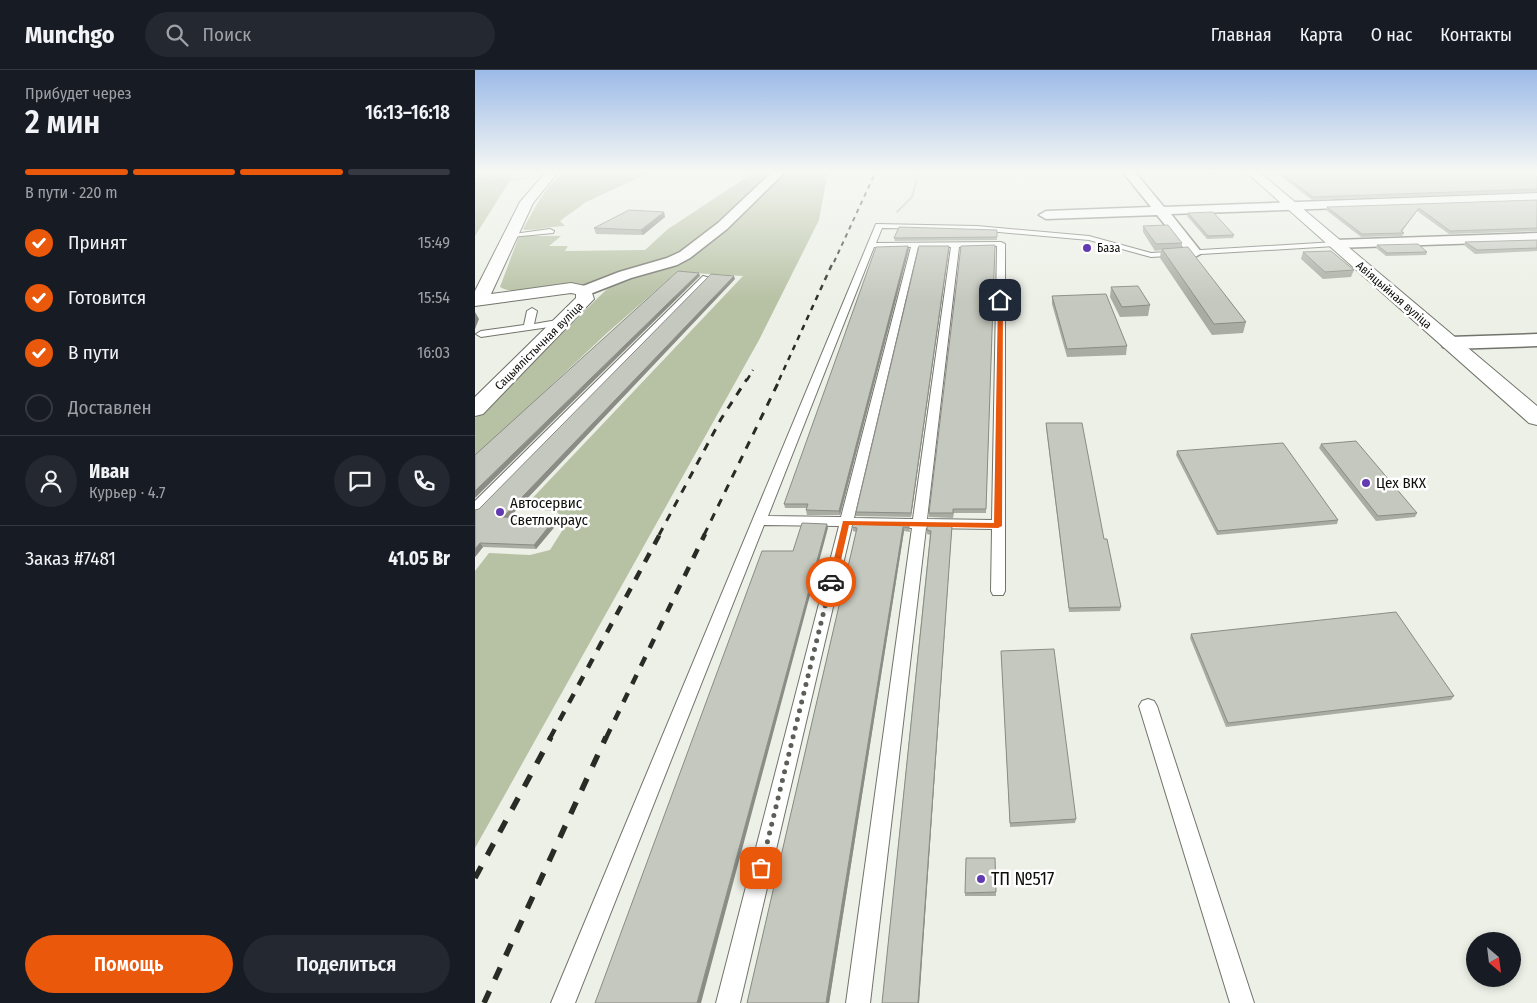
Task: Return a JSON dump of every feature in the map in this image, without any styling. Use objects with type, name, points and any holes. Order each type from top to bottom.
[{"type":"street","points":[[477,300],[521,215]]},
{"type":"street","points":[[584,291],[631,273],[657,268],[684,256],[711,236],[732,215]]},
{"type":"street","points":[[1046,215],[1055,215]]},
{"type":"street","points":[[1163,215],[1195,253]]},
{"type":"street","name":"Авіяцыйная вуліца","points":[[1301,215],[1537,418]]},
{"type":"street","points":[[1335,244],[1537,237]]},
{"type":"street","name":"Сацыялістычная вуліца","points":[[475,409],[585,299],[584,291],[571,288],[477,300]]},
{"type":"street","points":[[1450,344],[1537,340]]},
{"type":"lane","points":[[563,1003],[879,226],[987,228],[1089,238],[1151,255],[1335,244]]},
{"type":"lane","points":[[511,235],[550,231]]},
{"type":"lane","points":[[871,245],[1001,244],[998,591]]},
{"type":"lane","points":[[728,1003],[915,245]]},
{"type":"lane","points":[[858,1003],[955,245]]},
{"type":"lane","points":[[477,504],[707,278]]},
{"type":"lane","points":[[528,327],[532,311]]},
{"type":"lane","points":[[481,334],[563,322]]},
{"type":"lane","points":[[760,520],[998,526]]},
{"type":"lane","points":[[1148,706],[1242,1003]]},
{"type":"path","points":[[879,226],[892,215]]},
{"type":"green space","points":[[475,215],[489,215],[475,236]]},
{"type":"green space","points":[[531,215],[569,215],[560,221],[565,226],[523,229]]},
{"type":"green space","points":[[690,215],[729,215],[686,250],[631,275],[592,284],[532,291],[512,291],[500,287],[519,236],[561,236],[549,246],[568,246],[565,251],[645,250],[668,229]]},
{"type":"green space","points":[[737,215],[820,215],[759,340],[475,848],[475,571],[489,553],[530,555],[550,550],[567,523],[557,512],[524,507],[743,276],[677,272],[607,333],[475,457],[475,418],[606,290],[623,279],[657,271],[696,251]]},
{"type":"building","points":[[620,215],[661,215],[641,230],[594,228]]},
{"type":"building","points":[[1189,215],[1215,215],[1234,235],[1208,236]]},
{"type":"building","points":[[1337,215],[1414,215],[1401,231],[1404,233],[1362,234]]},
{"type":"building","points":[[1428,215],[1537,215],[1537,228],[1450,231]]},
{"type":"building","points":[[1168,225],[1182,243],[1156,244],[1143,226]]},
{"type":"building","points":[[899,227],[997,230],[997,237],[894,238]]},
{"type":"building","points":[[1537,240],[1537,248],[1477,250],[1465,242]]},
{"type":"building","points":[[1418,244],[1427,252],[1387,253],[1377,245]]},
{"type":"building","points":[[995,245],[986,509],[953,509],[953,513],[929,513],[961,246]]},
{"type":"building","points":[[908,246],[839,511],[806,510],[808,504],[784,504],[876,247]]},
{"type":"building","points":[[919,246],[949,246],[911,513],[856,512]]},
{"type":"building","points":[[1188,247],[1246,322],[1214,324],[1162,249]]},
{"type":"building","points":[[1331,251],[1354,270],[1325,272],[1303,252]]},
{"type":"building","points":[[678,271],[699,273],[475,491],[475,455]]},
{"type":"building","points":[[711,274],[734,276],[503,517],[554,520],[534,545],[480,543],[475,549],[475,510],[479,509]]},
{"type":"building","points":[[1138,286],[1150,305],[1122,307],[1111,287]]},
{"type":"building","points":[[1106,294],[1127,346],[1067,349],[1052,296]]},
{"type":"building","points":[[1046,423],[1082,423],[1104,539],[1107,539],[1121,607],[1069,608]]},
{"type":"building","name":"Цех ВКХ","points":[[1356,441],[1417,513],[1378,516],[1321,444]]},
{"type":"building","points":[[1283,443],[1338,520],[1218,531],[1177,451]]},
{"type":"building","points":[[802,523],[827,524],[697,1003],[595,1003],[762,551],[793,551]]},
{"type":"building","points":[[853,524],[909,526],[909,528],[903,527],[826,1003],[747,1003],[857,528],[852,527]]},
{"type":"building","points":[[927,526],[952,526],[918,1003],[882,1003],[931,531],[927,530]]},
{"type":"building","points":[[1396,612],[1454,696],[1228,723],[1191,634]]},
{"type":"building","points":[[1054,649],[1076,819],[1010,823],[1001,651]]},
{"type":"building","name":"ТП №517","points":[[966,858],[995,858],[996,892],[965,893]]},
{"type":"railway","points":[[834,262],[856,215]]},
{"type":"railway","points":[[779,380],[834,260]]},
{"type":"railway","points":[[747,380],[753,370]]},
{"type":"railway","points":[[659,535],[721,419],[747,379]]},
{"type":"railway","points":[[704,535],[780,379]]},
{"type":"railway","points":[[550,738],[660,534]]},
{"type":"railway","points":[[606,738],[705,534]]},
{"type":"railway","points":[[475,878],[551,737]]},
{"type":"railway","points":[[484,1003],[606,737]]},
{"type":"way so far","points":[[761,868],[831,582]]},
{"type":"place","name":"База","points":[[1087,248]]},
{"type":"place","name":"Цех ВКХ","points":[[1366,483]]},
{"type":"place","name":"Автосервис Светлокраус","points":[[500,512]]},
{"type":"place","name":"ТП №517","points":[[981,879]]},
{"type":"route","points":[[831,582],[846,522],[998,526],[1000,300]]}]
